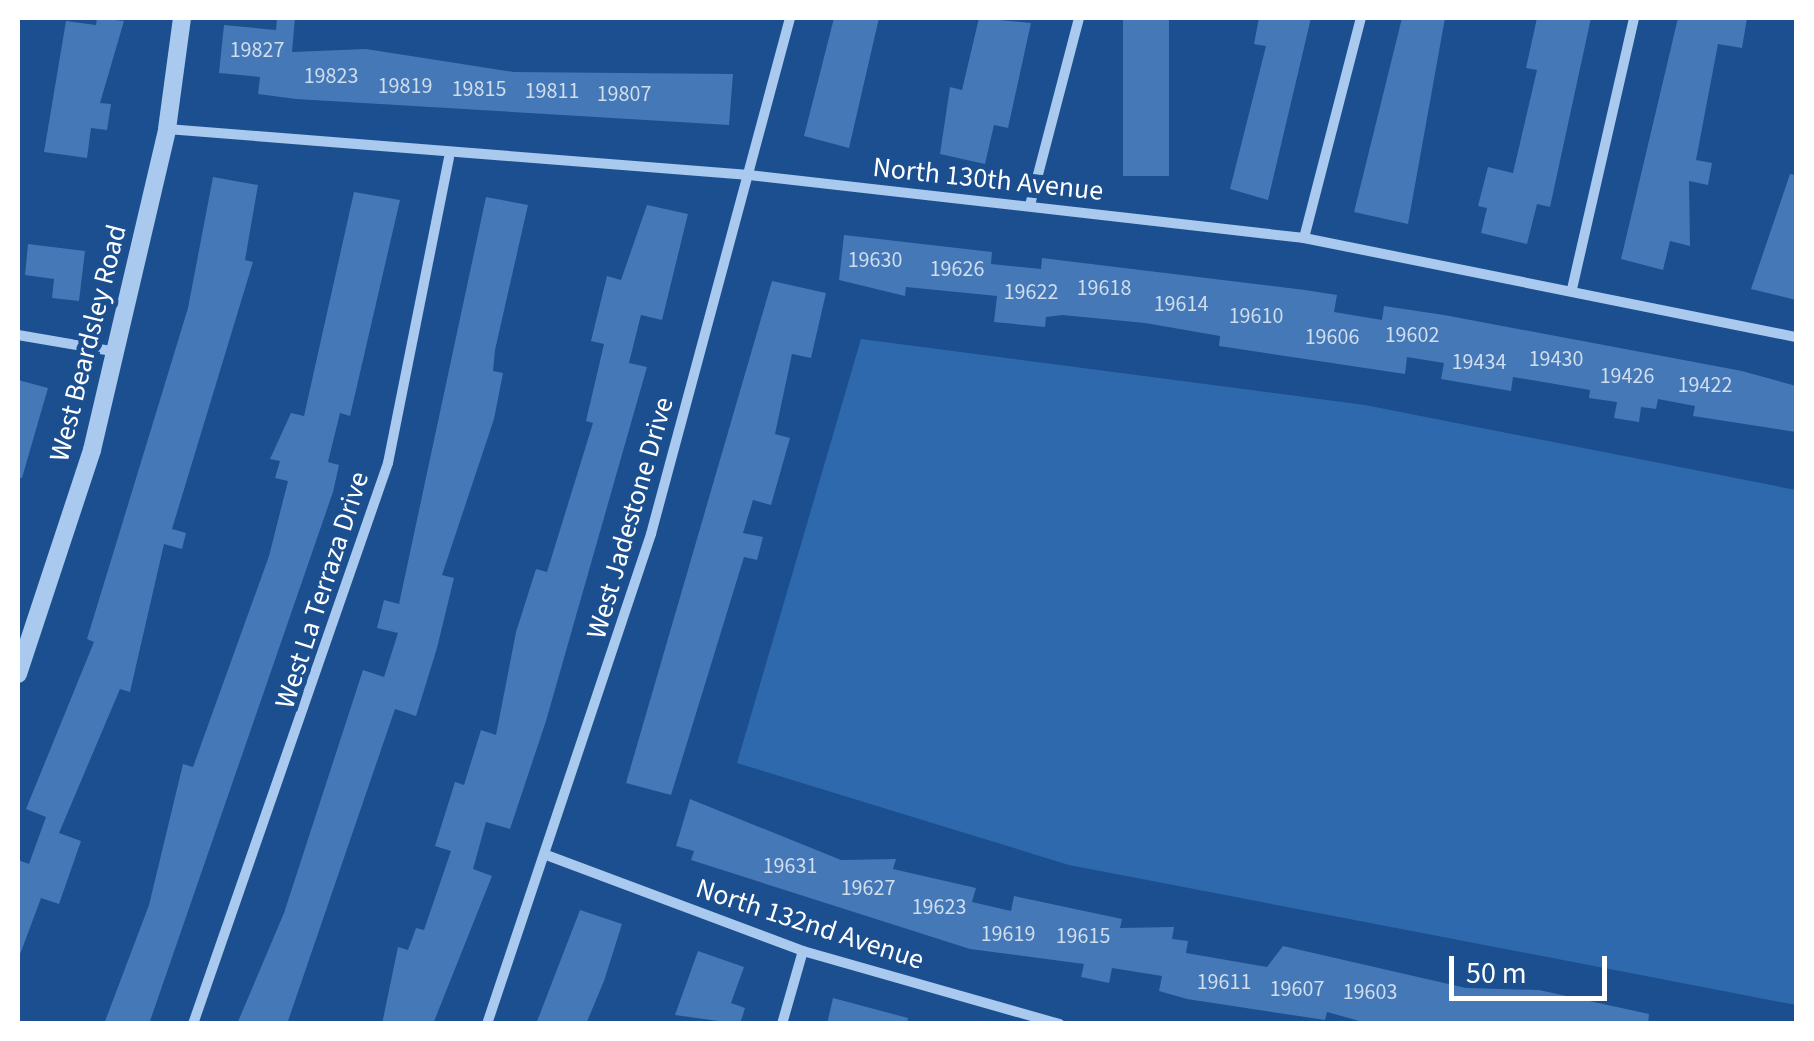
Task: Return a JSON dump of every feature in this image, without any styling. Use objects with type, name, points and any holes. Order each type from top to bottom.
[{"type":"street","name":"West Beardsley Road","points":[[18,674],[117,352],[167,129],[182,18]]},
{"type":"street","name":"West Jadestone Drive","points":[[487,1024],[549,856],[749,176],[790,18]]},
{"type":"street","points":[[1030,205],[1079,18]]},
{"type":"street","points":[[1304,238],[1362,18]]},
{"type":"street","points":[[1572,289],[1634,18]]},
{"type":"street","name":"North 130th Avenue","points":[[167,129],[449,158],[749,176],[1304,238],[1796,337]]},
{"type":"street","name":"West La Terraza Drive","points":[[193,1024],[388,462],[449,158]]},
{"type":"street","points":[[18,335],[117,352]]},
{"type":"street","name":"North 132nd Avenue","points":[[549,856],[802,951],[1060,1024]]},
{"type":"street","points":[[782,1024],[802,951]]},
{"type":"shaded area","points":[[861,339],[1365,405],[1796,490],[1796,1005],[1069,865],[737,763]]},
{"type":"building","points":[[97,18],[124,21],[100,103],[111,104],[107,130],[91,128],[87,158],[44,152],[66,21],[96,25]]},
{"type":"building","points":[[277,18],[295,18],[292,52],[366,49],[514,72],[733,74],[729,125],[296,99],[258,94],[260,77],[219,73],[224,25],[276,30]]},
{"type":"building","points":[[834,18],[879,18],[849,148],[804,136]]},
{"type":"building","points":[[979,18],[1031,23],[1008,128],[994,125],[985,164],[940,154],[950,87],[962,90]]},
{"type":"building","points":[[1123,18],[1169,18],[1169,176],[1123,176]]},
{"type":"building","points":[[1259,18],[1311,18],[1268,200],[1230,189],[1266,46],[1254,44]]},
{"type":"building","points":[[1402,18],[1445,18],[1408,224],[1354,212]]},
{"type":"building","points":[[1537,18],[1591,18],[1550,207],[1537,204],[1527,244],[1481,233],[1487,208],[1478,206],[1488,167],[1513,173],[1537,70],[1526,68]]},
{"type":"building","points":[[1678,18],[1747,18],[1742,48],[1718,44],[1696,160],[1712,163],[1708,185],[1689,181],[1690,246],[1670,241],[1663,270],[1621,259]]},
{"type":"building","points":[[1790,174],[1796,175],[1796,300],[1751,289]]},
{"type":"building","points":[[213,177],[258,185],[245,260],[253,262],[172,529],[186,533],[182,549],[164,544],[130,692],[120,689],[59,833],[81,841],[59,904],[41,898],[18,960],[18,860],[29,864],[46,817],[26,809],[94,642],[87,639],[188,308]]},
{"type":"building","points":[[354,192],[400,200],[350,416],[340,413],[328,462],[339,465],[333,492],[149,1024],[104,1024],[149,905],[183,764],[193,767],[269,556],[288,481],[275,478],[280,461],[270,459],[291,413],[304,416]]},
{"type":"building","points":[[486,197],[528,205],[495,350],[493,371],[503,373],[494,419],[442,575],[454,578],[437,648],[416,716],[395,709],[287,1024],[237,1024],[284,913],[363,670],[384,677],[398,633],[377,628],[384,600],[399,604]]},
{"type":"building","points":[[647,205],[688,214],[662,320],[641,315],[629,363],[647,367],[546,721],[510,829],[486,822],[473,869],[492,876],[433,1024],[382,1024],[398,947],[408,950],[416,928],[424,930],[451,851],[435,846],[455,782],[464,785],[481,730],[496,735],[516,632],[536,569],[547,572],[593,423],[586,421],[604,344],[591,341],[607,276],[621,280]]},
{"type":"building","points":[[844,235],[992,252],[991,264],[1041,269],[1042,258],[1305,290],[1337,295],[1334,312],[1382,320],[1384,306],[1742,371],[1796,386],[1796,432],[1693,416],[1695,406],[1658,399],[1656,409],[1641,407],[1639,422],[1614,418],[1617,402],[1589,398],[1590,390],[1513,377],[1511,391],[1441,379],[1444,363],[1407,357],[1405,374],[1219,346],[1220,336],[1145,323],[1062,315],[1046,317],[1045,327],[994,322],[997,296],[906,287],[905,296],[839,280]]},
{"type":"building","points":[[28,244],[85,251],[79,301],[52,298],[54,279],[25,275]]},
{"type":"building","points":[[772,281],[826,293],[811,358],[792,354],[775,434],[790,438],[771,505],[753,500],[743,533],[763,537],[757,560],[744,557],[671,795],[626,783]]},
{"type":"building","points":[[18,380],[48,388],[22,478],[18,478]]},
{"type":"building","points":[[690,799],[841,860],[896,859],[893,869],[976,888],[972,902],[1011,911],[1014,896],[1122,919],[1120,928],[1174,927],[1172,939],[1188,941],[1186,953],[1267,967],[1283,946],[1466,988],[1539,990],[1649,1014],[1648,1024],[1370,1024],[1327,1012],[1325,1020],[1187,999],[1159,991],[1162,976],[1112,968],[1109,983],[1081,977],[1084,964],[970,949],[691,860],[694,851],[676,846]]},
{"type":"building","points":[[580,910],[622,924],[604,981],[586,1024],[536,1024]]},
{"type":"building","points":[[698,951],[744,967],[731,1003],[745,1008],[740,1024],[675,1015]]},
{"type":"building","points":[[833,998],[908,1018],[907,1024],[827,1024]]}]
